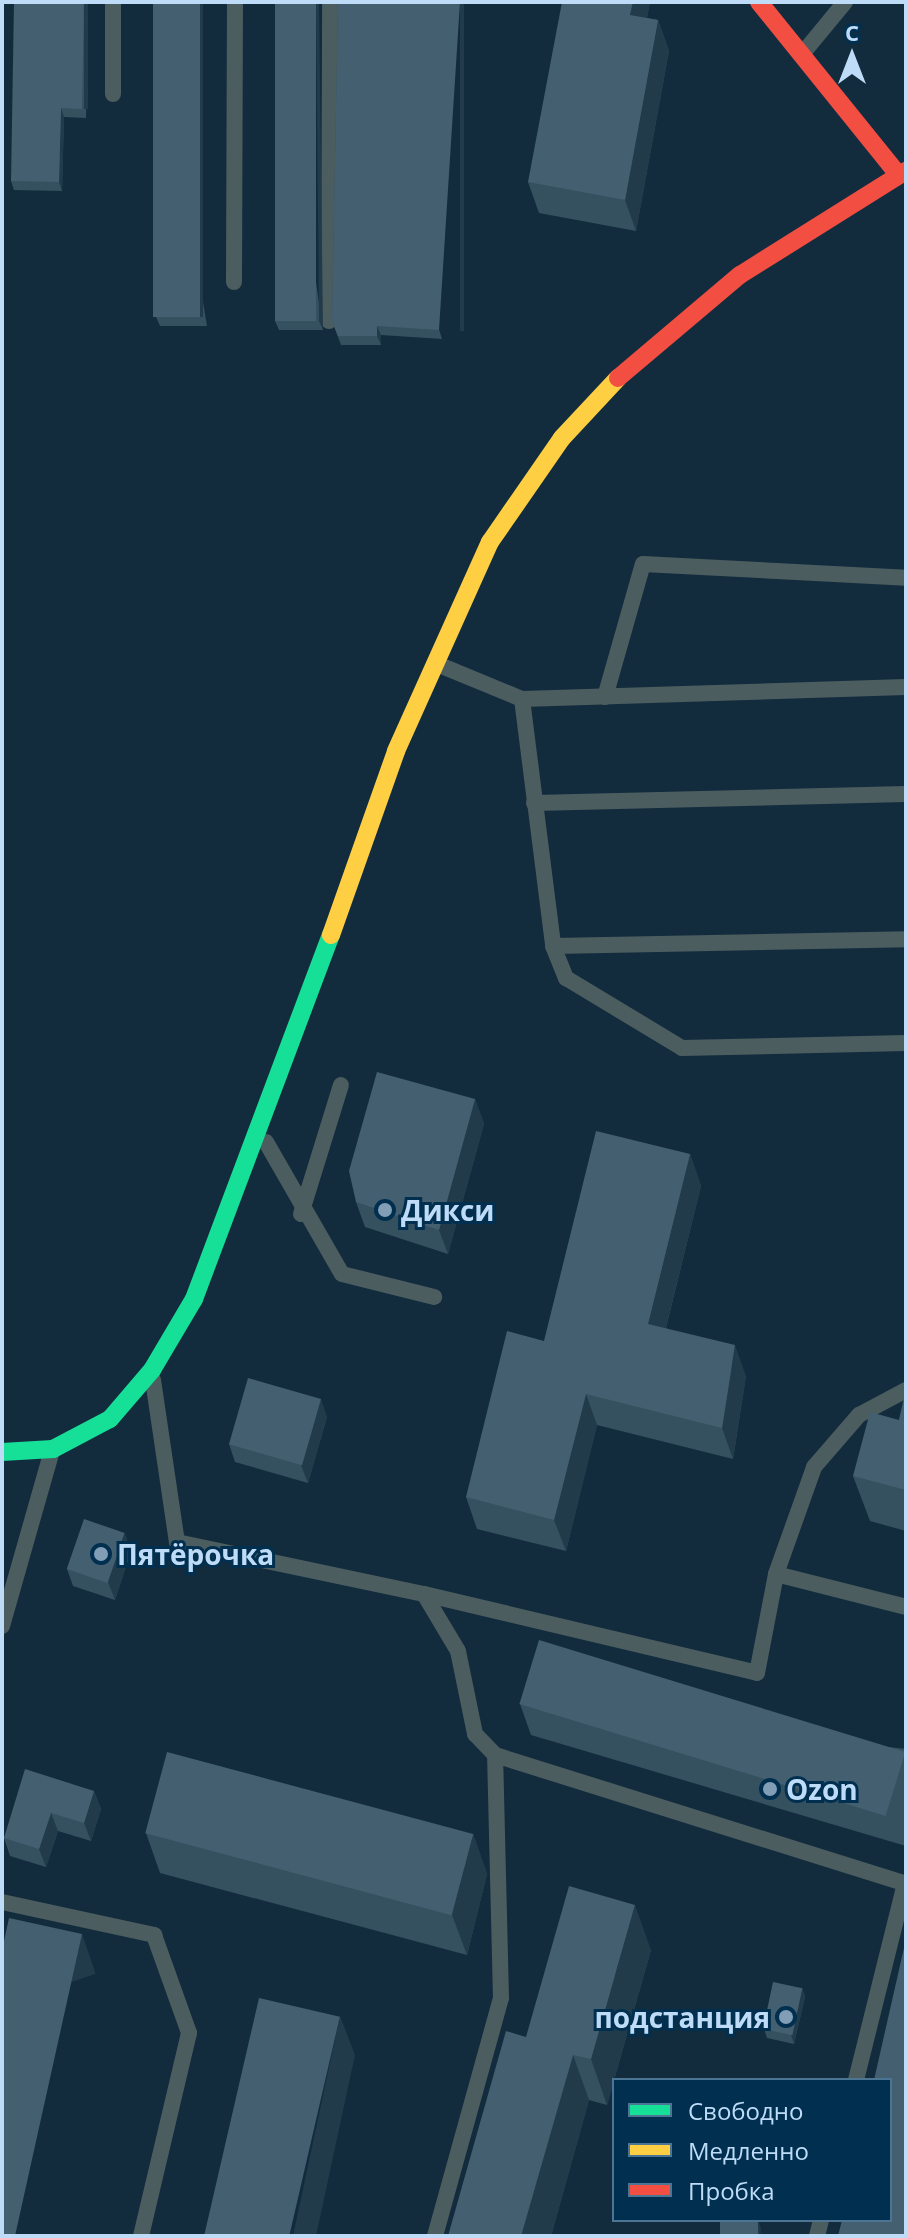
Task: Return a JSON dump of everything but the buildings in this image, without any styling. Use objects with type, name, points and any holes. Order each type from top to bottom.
[{"type":"main road","points":[[2,1452],[53,1449],[110,1419],[152,1370],[194,1299],[262,1133],[396,751],[490,542],[562,438],[646,348],[740,275],[902,173],[759,2]]},
{"type":"lane","points":[[113,2],[113,94]]},
{"type":"lane","points":[[234,282],[235,2]]},
{"type":"lane","points":[[329,321],[330,2]]},
{"type":"lane","points":[[801,54],[845,2]]},
{"type":"lane","points":[[605,697],[643,564],[906,578]]},
{"type":"lane","points":[[435,664],[522,699],[906,687]]},
{"type":"lane","points":[[522,699],[553,946],[566,978],[682,1048],[906,1043]]},
{"type":"lane","points":[[534,803],[906,794]]},
{"type":"lane","points":[[553,946],[906,939]]},
{"type":"lane","points":[[301,1214],[341,1085]]},
{"type":"lane","points":[[262,1133],[301,1214],[342,1274],[434,1297]]},
{"type":"lane","points":[[152,1370],[177,1542],[424,1594],[757,1673],[776,1574],[814,1467],[859,1415],[906,1390]]},
{"type":"lane","points":[[2,1626],[53,1449]]},
{"type":"lane","points":[[776,1574],[906,1607]]},
{"type":"lane","points":[[424,1594],[458,1651],[475,1734],[495,1755],[905,1884],[856,2078]]},
{"type":"lane","points":[[435,2236],[501,1998],[495,1755]]},
{"type":"lane","points":[[2,1902],[154,1935],[189,2033],[141,2236]]},
{"type":"traffic: fast","points":[[2,1452],[53,1449],[110,1419],[152,1370],[194,1299],[331,935]]},
{"type":"traffic: slow","points":[[331,935],[396,751],[490,542],[562,438],[618,378]]},
{"type":"traffic: jam","points":[[759,2],[898,174]]},
{"type":"traffic: jam","points":[[618,378],[740,275],[906,171]]},
{"type":"place","name":"Дикси","points":[[385,1210]]},
{"type":"place","name":"Пятёрочка","points":[[101,1554]]},
{"type":"place","name":"Ozon","points":[[770,1789]]},
{"type":"place","name":"подстанция","points":[[786,2017]]}]
